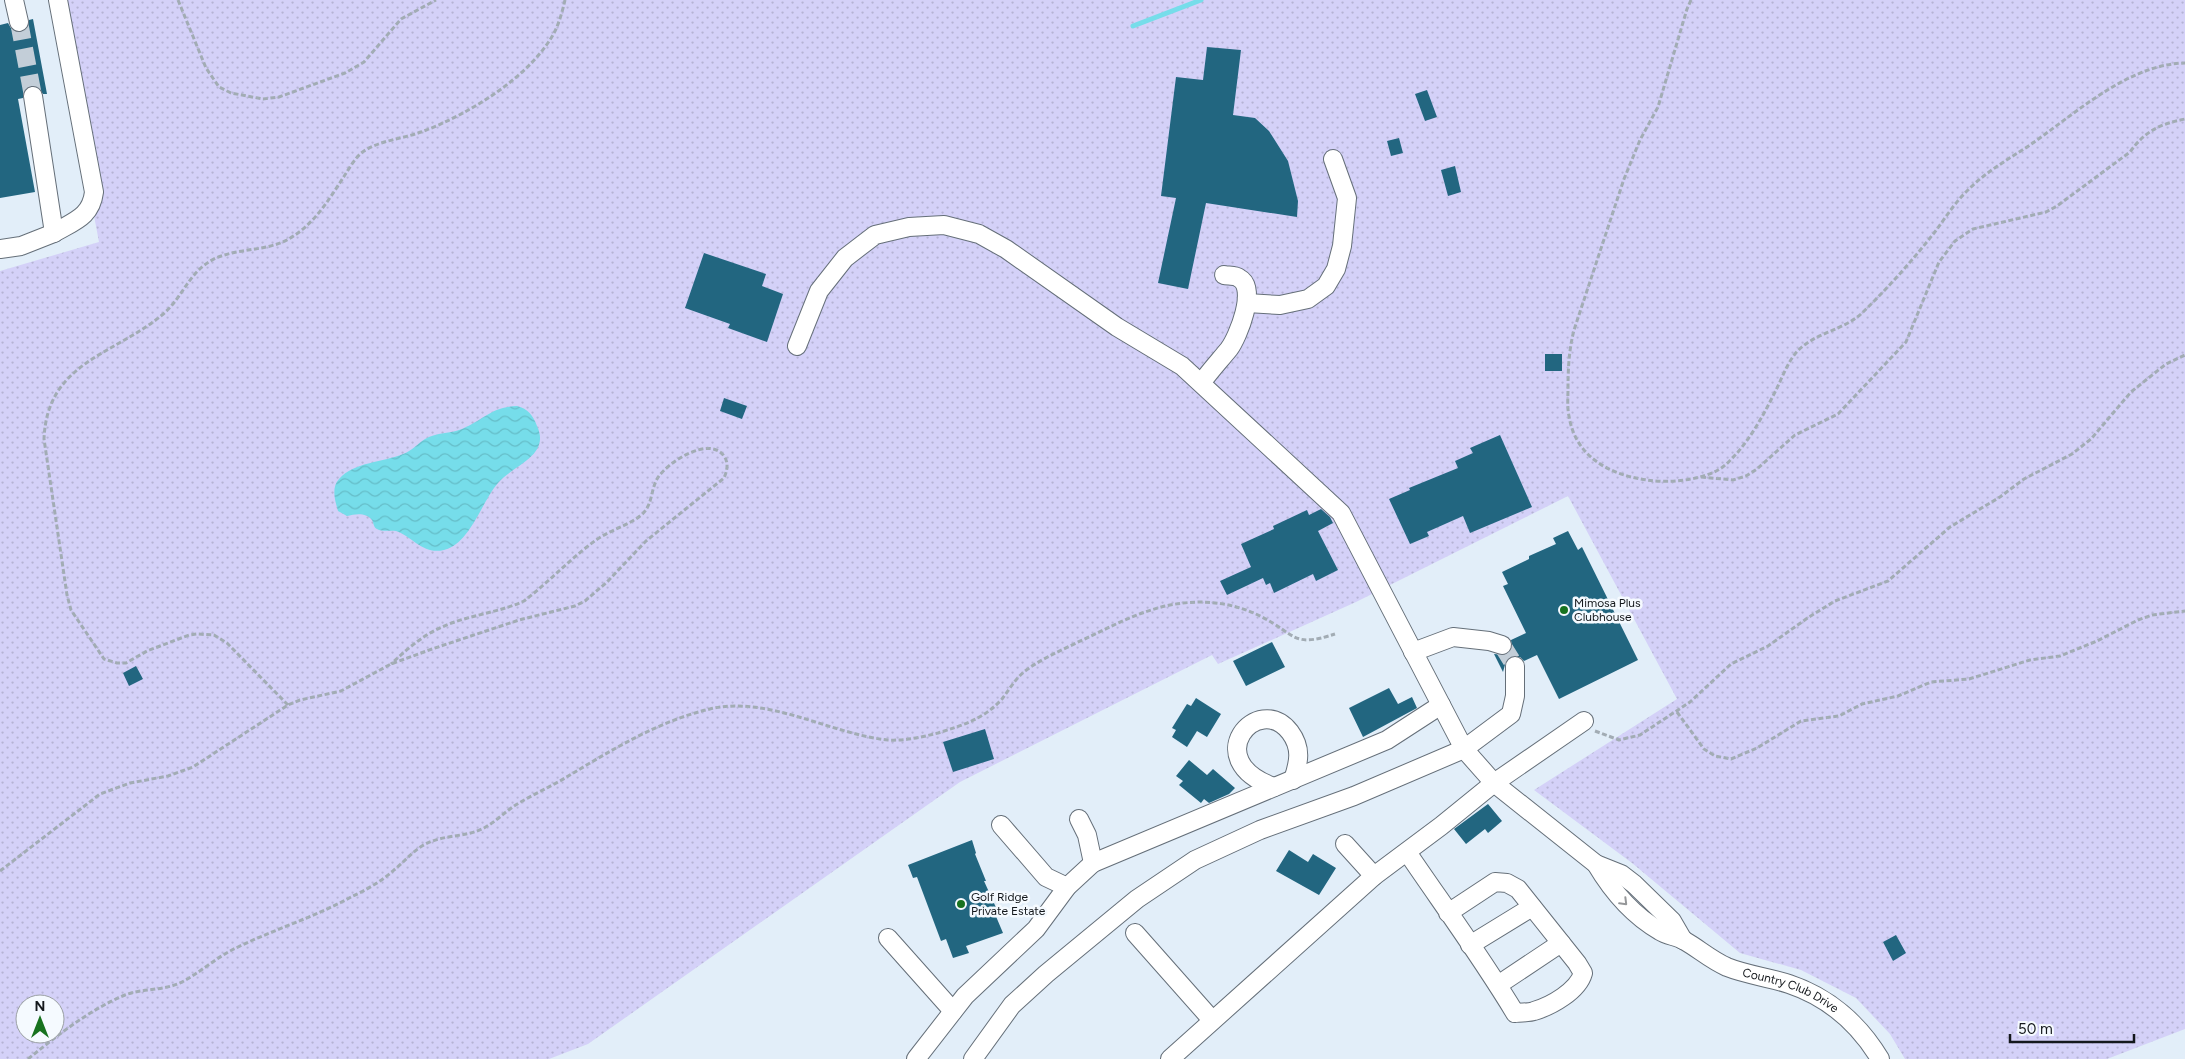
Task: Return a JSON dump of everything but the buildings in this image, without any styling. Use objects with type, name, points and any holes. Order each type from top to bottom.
[{"type":"street","points":[[14,0],[19,22]]},
{"type":"street","points":[[0,249],[20,246],[54,233],[77,219],[90,208],[94,192],[58,0]]},
{"type":"street","points":[[32,96],[54,233]]},
{"type":"street","points":[[1247,303],[1280,305],[1308,298],[1326,286],[1336,269],[1342,246],[1347,198],[1333,159]]},
{"type":"street","points":[[797,346],[819,291],[844,258],[876,236],[909,228],[944,225],[979,234],[1006,249],[1117,327],[1182,366],[1202,382],[1226,408],[1341,513],[1464,750],[1494,783]]},
{"type":"street","points":[[1202,382],[1230,348],[1238,333],[1247,303],[1247,290],[1244,283],[1239,277],[1224,275]]},
{"type":"street","points":[[1413,652],[1453,637],[1489,641],[1502,645]]},
{"type":"street","points":[[973,1059],[1012,1005],[1046,974],[1137,899],[1195,860],[1260,830],[1354,796],[1464,750],[1511,714],[1516,696],[1515,666]]},
{"type":"street","points":[[916,1059],[965,996],[1036,929],[1067,886],[1093,863],[1387,740],[1441,704]]},
{"type":"street","points":[[1274,787],[1260,782],[1251,776],[1239,760],[1237,743],[1240,735],[1252,723],[1261,720],[1278,722],[1291,734],[1297,743],[1299,754],[1294,780]]},
{"type":"street","points":[[1170,1059],[1374,876],[1494,783],[1584,721]]},
{"type":"street","name":"Country Club Drive","points":[[1494,783],[1596,864],[1611,889],[1634,912],[1661,932],[1683,940],[1727,967],[1746,974],[1787,983],[1818,996],[1852,1021],[1870,1042],[1880,1059]]},
{"type":"street","points":[[1079,819],[1087,835],[1093,863]]},
{"type":"street","points":[[1001,825],[1046,877],[1067,886]]},
{"type":"street","points":[[1345,844],[1374,876]]},
{"type":"street","points":[[1407,852],[1515,1013],[1534,1011],[1559,999],[1582,980],[1583,973],[1561,943],[1518,889],[1508,883],[1495,882],[1448,913]]},
{"type":"street","points":[[1470,945],[1532,907]]},
{"type":"street","points":[[1135,934],[1212,1020]]},
{"type":"street","points":[[888,938],[954,1011]]},
{"type":"street","points":[[1498,985],[1561,943]]},
{"type":"path","points":[[178,0],[206,68],[219,87],[231,93],[263,99],[278,97],[354,68],[374,52],[391,28],[401,19],[436,0]]},
{"type":"path","points":[[288,705],[227,643],[214,635],[189,635],[147,651],[126,663],[104,659],[71,610],[64,581],[44,439],[45,423],[50,405],[57,392],[74,372],[163,315],[189,279],[207,263],[228,254],[272,246],[295,236],[305,228],[328,201],[362,153],[389,141],[412,136],[436,127],[495,95],[546,44],[556,29],[565,0]]},
{"type":"path","points":[[1691,0],[1658,107],[1640,140],[1624,179],[1574,330],[1568,354],[1568,415],[1574,434],[1583,451],[1595,462],[1617,473],[1637,479],[1658,482],[1700,476],[1717,471],[1754,432],[1796,354],[1808,343],[1857,317],[1869,306],[1912,260],[1965,193],[1992,169],[2079,111],[2094,98],[2137,74],[2155,67],[2185,64]]},
{"type":"path","points":[[1700,476],[1733,480],[1746,476],[1757,469],[1795,435],[1830,419],[1844,410],[1906,342],[1938,262],[1955,241],[1973,229],[2046,212],[2057,206],[2130,152],[2155,127],[2185,119]]},
{"type":"path","points":[[1584,721],[1594,730],[1605,736],[1619,740],[1640,735],[1676,712],[1731,664],[1768,646],[1829,604],[1888,581],[1959,520],[1995,500],[2024,480],[2072,454],[2099,431],[2131,392],[2166,364],[2185,355]]},
{"type":"path","points":[[0,871],[100,794],[130,783],[168,776],[193,767],[288,705],[300,700],[341,691],[391,664],[519,620],[575,606],[585,601],[607,582],[646,541],[724,478],[727,462],[724,455],[712,449],[704,449],[682,457],[670,464],[657,480],[651,500],[644,512],[633,521],[598,539],[524,601],[510,607],[441,627],[406,650],[391,664]]},
{"type":"path","points":[[28,1059],[84,1016],[109,1002],[130,994],[181,982],[236,948],[348,899],[393,871],[410,854],[434,839],[478,831],[516,805],[629,741],[691,714],[729,705],[743,706],[780,713],[868,736],[889,740],[912,739],[973,722],[993,710],[1019,676],[1049,655],[1113,624],[1168,605],[1195,601],[1214,602],[1236,607],[1263,618],[1290,636],[1300,639],[1314,641],[1335,634]]},
{"type":"path","points":[[1676,712],[1704,749],[1715,756],[1731,759],[1757,748],[1801,721],[1839,716],[1862,704],[1898,696],[1931,682],[1974,678],[2030,660],[2060,656],[2098,641],[2138,620],[2152,615],[2185,611]]},
{"type":"shaded area","points":[[53,0],[2185,0],[2185,1029],[2107,1059],[1905,1059],[1890,1034],[1856,998],[1801,970],[1740,953],[1632,863],[1534,790],[1677,699],[1568,496],[1356,602],[1218,664],[1212,655],[960,782],[588,1044],[549,1059],[0,1059],[0,271],[99,242]]},
{"type":"water","points":[[517,406],[530,413],[534,419],[540,436],[539,445],[528,459],[498,483],[468,531],[453,546],[444,550],[430,550],[396,531],[377,529],[370,517],[357,514],[347,516],[338,511],[334,494],[335,486],[345,473],[361,466],[406,453],[430,437],[462,429],[494,411]]},
{"type":"waterway","points":[[1133,26],[1201,0]]},
{"type":"tunnel","points":[[19,22],[33,96]]},
{"type":"tunnel","points":[[1502,645],[1515,666]]},
{"type":"place","name":"Mimosa Plus Clubhouse","points":[[1564,610]]},
{"type":"place","name":"Golf Ridge Private Estate","points":[[961,904]]}]
